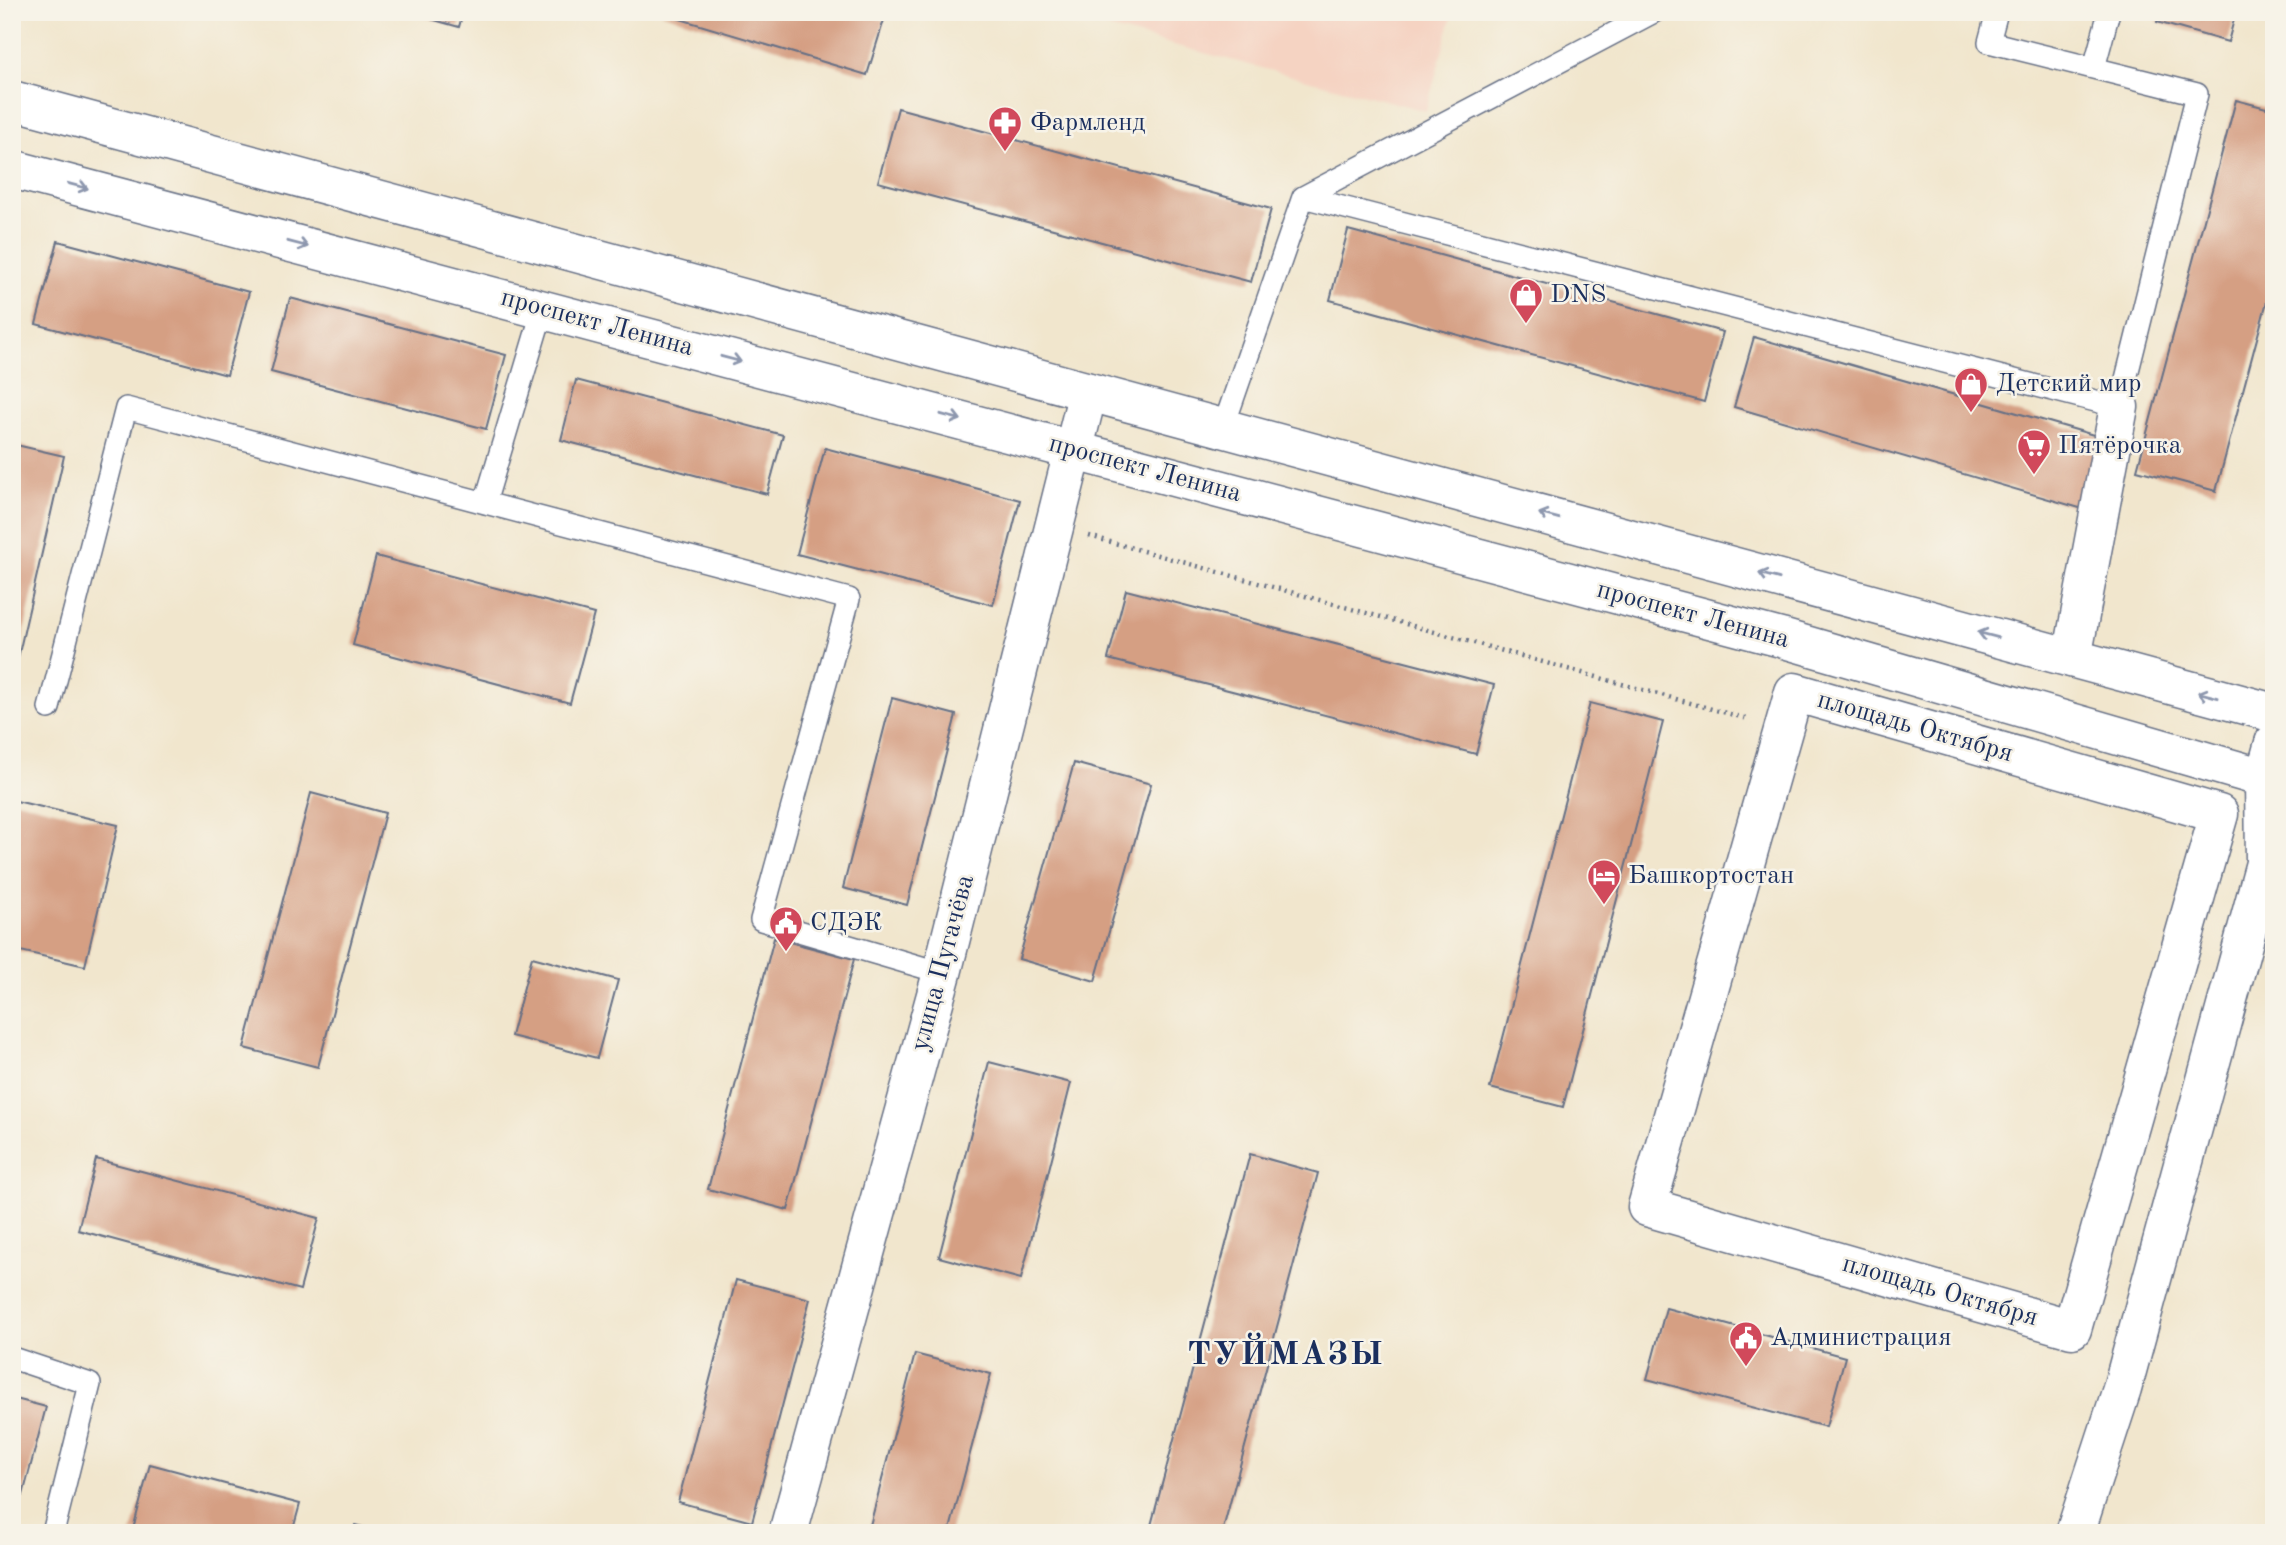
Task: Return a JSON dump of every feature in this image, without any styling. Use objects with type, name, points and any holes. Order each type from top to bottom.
[{"type":"street","points":[[12,100],[2274,713]]},
{"type":"street","name":"проспект Ленина","points":[[12,169],[2271,768]]},
{"type":"street","name":"улица Пугачёва","points":[[788,1533],[942,973],[1088,392]]},
{"type":"street","points":[[2073,658],[2119,407]]},
{"type":"street","name":"площадь Октября","points":[[1794,692],[2218,814],[2072,1329],[1647,1207],[1784,729],[1794,692]]},
{"type":"street","points":[[2075,1533],[2122,1389],[2269,856],[2271,768]]},
{"type":"lane","points":[[1223,428],[1303,197],[1654,12]]},
{"type":"lane","points":[[1303,197],[2119,407],[2197,93],[1989,42],[1997,12]]},
{"type":"lane","points":[[2094,68],[2109,12]]},
{"type":"lane","points":[[485,503],[543,309]]},
{"type":"lane","points":[[49,708],[126,408],[849,598],[761,920],[942,973]]},
{"type":"lane","points":[[12,1358],[90,1384],[53,1533]]},
{"type":"path","points":[[1054,527],[1784,729]]},
{"type":"shaded area","points":[[1048,12],[1453,12],[1426,111]]},
{"type":"building","points":[[406,12],[463,12],[459,27]]},
{"type":"building","points":[[857,12],[884,20],[867,75],[660,13]]},
{"type":"building","points":[[2159,12],[2236,12],[2228,42],[2157,22]]},
{"type":"building","points":[[2236,100],[2274,110],[2274,275],[2216,491],[2137,470]]},
{"type":"building","points":[[898,108],[1271,209],[1251,282],[878,182]]},
{"type":"building","points":[[1348,230],[1723,332],[1704,402],[1330,300]]},
{"type":"building","points":[[58,241],[249,292],[227,375],[36,324]]},
{"type":"building","points":[[290,298],[506,355],[486,429],[271,372]]},
{"type":"building","points":[[1754,337],[2104,438],[2083,509],[1734,407]]},
{"type":"building","points":[[576,380],[783,435],[767,494],[561,440]]},
{"type":"building","points":[[12,444],[64,456],[15,671],[12,670]]},
{"type":"building","points":[[825,448],[1020,500],[993,605],[797,554]]},
{"type":"building","points":[[376,556],[594,614],[570,703],[353,645]]},
{"type":"building","points":[[1126,590],[1494,685],[1476,754],[1108,659]]},
{"type":"building","points":[[892,698],[956,715],[907,905],[843,888]]},
{"type":"building","points":[[1590,703],[1663,722],[1563,1107],[1490,1088]]},
{"type":"building","points":[[1074,763],[1151,784],[1095,981],[1019,959]]},
{"type":"building","points":[[311,793],[385,813],[318,1067],[244,1048]]},
{"type":"building","points":[[12,800],[118,825],[85,966],[12,949]]},
{"type":"building","points":[[774,938],[854,959],[788,1210],[708,1189]]},
{"type":"building","points":[[532,957],[618,980],[597,1058],[511,1036]]},
{"type":"building","points":[[989,1062],[1071,1083],[1021,1279],[939,1257]]},
{"type":"building","points":[[1250,1154],[1318,1173],[1222,1533],[1149,1533]]},
{"type":"building","points":[[96,1159],[319,1218],[300,1290],[78,1230]]},
{"type":"building","points":[[736,1280],[810,1299],[752,1522],[678,1502]]},
{"type":"building","name":"Администрация","points":[[1666,1308],[1845,1357],[1826,1427],[1647,1379]]},
{"type":"building","points":[[915,1354],[991,1374],[949,1533],[868,1533]]},
{"type":"building","points":[[12,1398],[46,1407],[23,1495],[12,1492]]},
{"type":"building","points":[[150,1464],[300,1504],[292,1533],[132,1533]]},
{"type":"building","points":[[355,1525],[382,1532],[382,1533],[353,1533]]},
{"type":"place","name":"Фармленд","points":[[1005,153]]},
{"type":"place","name":"DNS","points":[[1526,325]]},
{"type":"place","name":"Детский мир","points":[[1971,414]]},
{"type":"place","name":"Пятёрочка","points":[[2034,476]]},
{"type":"place","name":"Башкортостан","points":[[1604,906]]},
{"type":"place","name":"СДЭК","points":[[786,953]]},
{"type":"place","name":"Администрация","points":[[1746,1368]]},
{"type":"district","name":"ТУЙМАЗЫ","points":[[1286,1355]]}]
